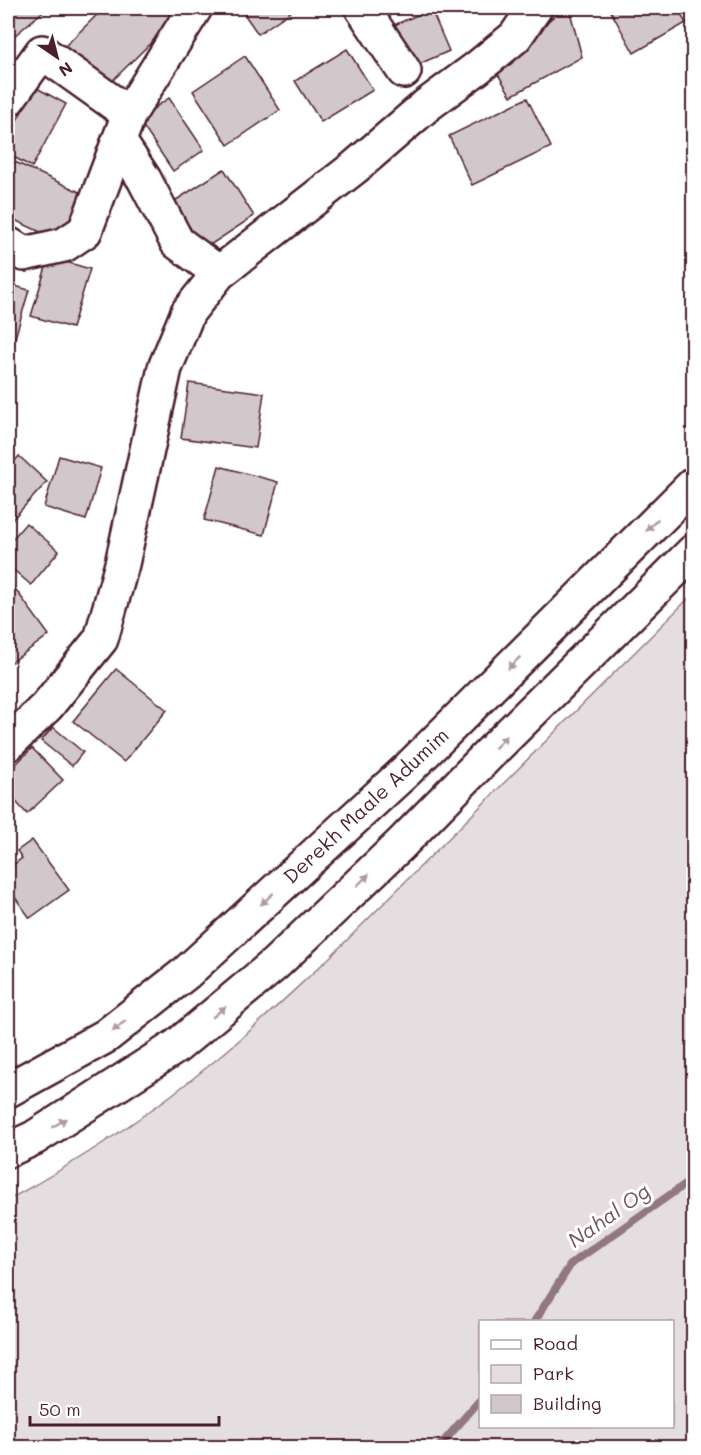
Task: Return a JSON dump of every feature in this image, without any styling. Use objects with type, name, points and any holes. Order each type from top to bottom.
[{"type":"main road","points":[[8,244],[24,254],[63,245],[85,231],[124,127],[195,8]]},
{"type":"main road","points":[[362,8],[404,70]]},
{"type":"main road","points":[[8,744],[47,706],[101,639],[122,564],[165,368],[189,312],[219,273],[355,167],[427,105],[485,62],[515,36],[535,8]]},
{"type":"main road","points":[[8,99],[42,52],[124,127],[144,179],[177,242],[219,273]]},
{"type":"main road","name":"Derekh Maale Adumim","points":[[8,1090],[106,1036],[186,973],[407,770],[693,484]]},
{"type":"main road","points":[[8,1150],[34,1138],[177,1046],[275,964],[401,844],[693,551]]},
{"type":"green space","points":[[693,594],[693,1447],[8,1447],[8,1200],[62,1169],[142,1117],[192,1079],[274,1009],[329,958]]},
{"type":"building","points":[[8,8],[47,8],[13,37],[8,31]]},
{"type":"building","points":[[104,8],[175,8],[181,13],[103,90],[62,49]]},
{"type":"building","points":[[240,8],[296,8],[258,34]]},
{"type":"building","points":[[564,8],[569,8],[582,57],[511,96],[493,66]]},
{"type":"building","points":[[609,8],[677,8],[686,23],[634,53]]},
{"type":"building","points":[[431,9],[449,51],[410,68],[392,26]]},
{"type":"building","points":[[347,49],[373,90],[321,122],[295,81]]},
{"type":"building","points":[[245,56],[280,110],[228,145],[193,91]]},
{"type":"building","points":[[35,87],[66,104],[32,167],[8,154],[8,137]]},
{"type":"building","points":[[169,98],[204,150],[173,171],[138,119]]},
{"type":"building","points":[[527,98],[551,147],[472,185],[449,136]]},
{"type":"building","points":[[15,162],[82,193],[60,241],[8,217],[8,179]]},
{"type":"building","points":[[224,169],[254,216],[204,249],[173,202]]},
{"type":"building","points":[[49,257],[90,269],[72,328],[31,316]]},
{"type":"building","points":[[8,284],[29,290],[15,338],[8,336]]},
{"type":"building","points":[[189,383],[264,393],[256,448],[181,438]]},
{"type":"building","points":[[19,456],[47,482],[8,524],[8,469]]},
{"type":"building","points":[[59,456],[101,468],[86,520],[44,507]]},
{"type":"building","points":[[219,466],[278,482],[264,535],[204,520]]},
{"type":"building","points":[[26,523],[59,551],[31,585],[8,565],[8,544]]},
{"type":"building","points":[[8,579],[49,635],[9,664],[8,663]]},
{"type":"building","points":[[116,669],[167,710],[124,762],[73,721]]},
{"type":"building","points":[[53,727],[83,752],[72,766],[41,741]]},
{"type":"building","points":[[32,748],[63,780],[27,814],[8,793],[8,772]]},
{"type":"building","points":[[32,840],[69,890],[30,918],[8,888],[8,869],[22,858],[17,851]]},
{"type":"waterway","name":"Nahal Og","points":[[535,1320],[571,1264],[694,1178]]},
{"type":"waterway","name":"Nahal Og","points":[[438,1448],[479,1401]]}]
